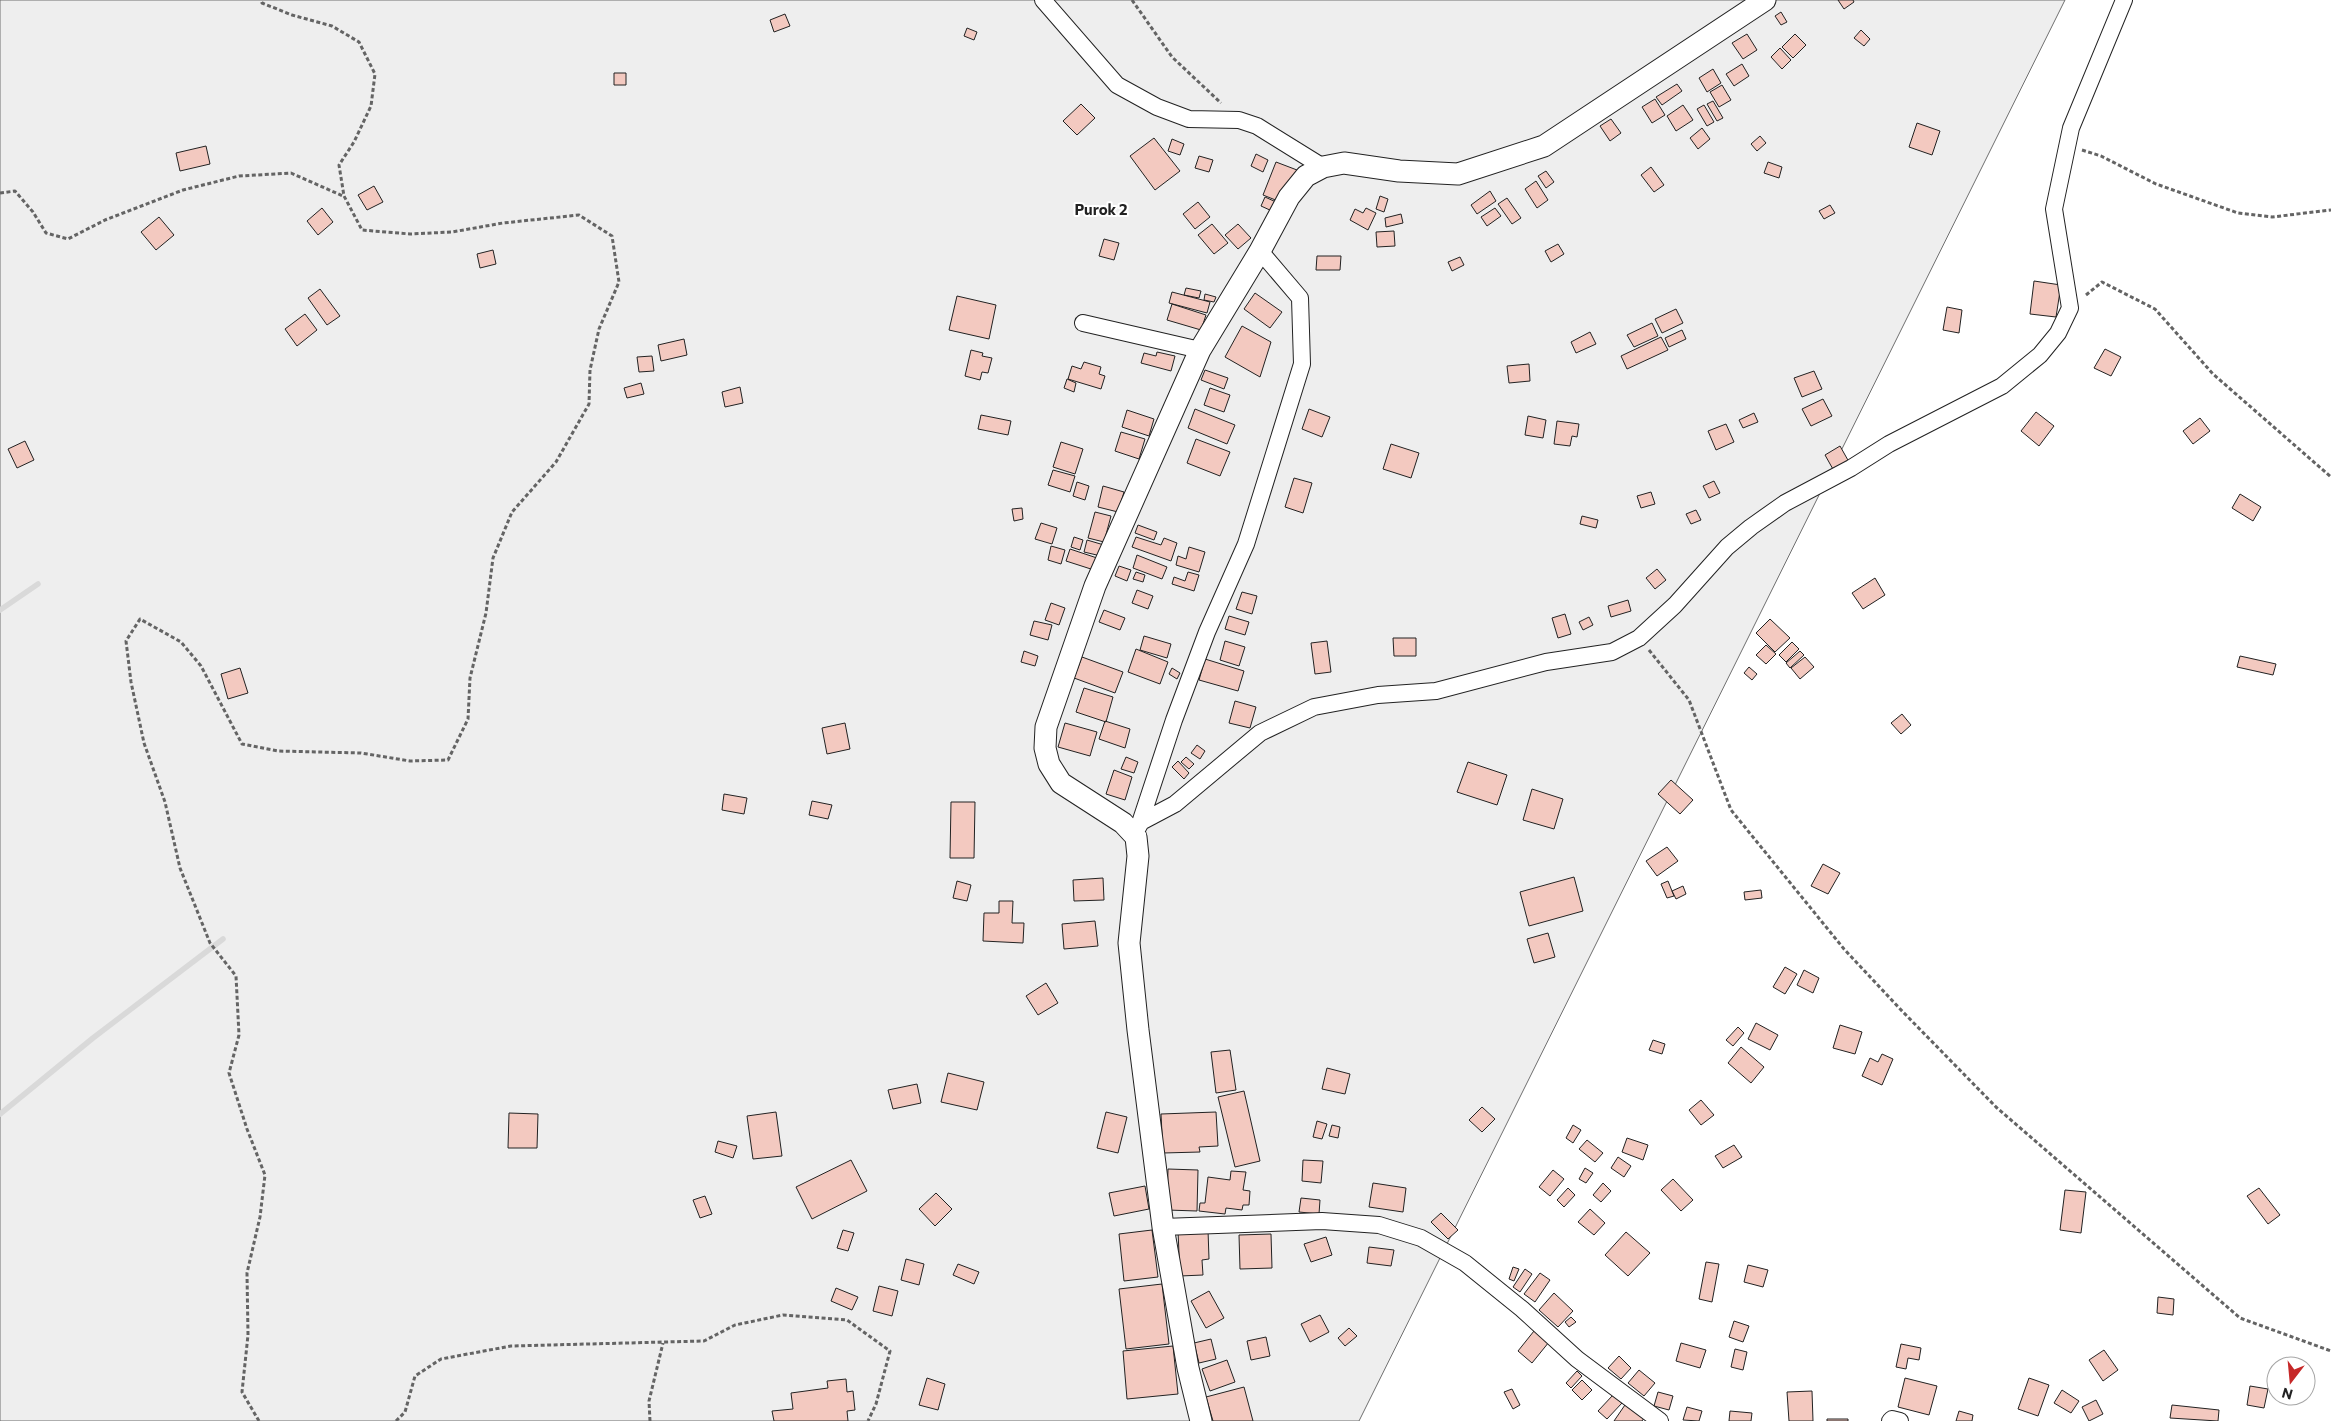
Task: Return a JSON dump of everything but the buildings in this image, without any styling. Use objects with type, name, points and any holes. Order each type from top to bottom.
[{"type":"street","points":[[1043,0],[1117,85],[1157,107],[1189,119],[1239,120],[1257,126],[1323,166]]},
{"type":"street","points":[[1138,829],[1123,823],[1061,783],[1049,764],[1045,748],[1046,727],[1095,586],[1200,350],[1260,251],[1289,196],[1306,176],[1323,166],[1344,163],[1399,171],[1458,174],[1544,146],[1765,0]]},
{"type":"street","points":[[1138,829],[1175,804],[1260,733],[1314,707],[1378,695],[1436,691],[1546,662],[1612,652],[1639,638],[1694,586],[1727,547],[1750,527],[1784,503],[1851,468],[1889,444],[2002,386],[2040,355],[2058,333],[2070,308],[2054,209],[2071,128],[2124,0]]},
{"type":"street","points":[[1201,1421],[1188,1368],[1163,1227],[1139,1040],[1129,943],[1138,856],[1138,829],[1177,711],[1207,632],[1246,544],[1302,364],[1300,298],[1260,251]]},
{"type":"street","points":[[1083,324],[1200,350]]},
{"type":"street","points":[[1163,1227],[1322,1221],[1379,1225],[1420,1238],[1464,1263],[1522,1309],[1577,1359],[1660,1421]]},
{"type":"street","points":[[1890,1421],[1892,1419],[1900,1421]]},
{"type":"path","points":[[259,1421],[242,1392],[248,1335],[247,1273],[260,1217],[266,1176],[247,1128],[230,1073],[239,1034],[236,976],[210,943],[180,868],[165,802],[144,743],[131,682],[126,641],[140,619],[181,642],[200,666],[242,744],[278,751],[362,754],[410,761],[448,760],[468,719],[470,678],[486,613],[493,558],[512,512],[556,462],[589,404],[590,370],[599,329],[619,282],[612,236],[580,215],[504,223],[452,232],[410,234],[362,230],[344,196],[339,165],[354,142],[371,106],[375,74],[359,42],[332,26],[292,15],[262,3],[261,0]]},
{"type":"path","points":[[1132,0],[1172,57],[1239,120]]},
{"type":"path","points":[[2068,146],[2101,156],[2156,184],[2238,213],[2272,216],[2331,210]]},
{"type":"path","points":[[0,193],[15,191],[33,212],[46,233],[68,239],[105,220],[183,190],[239,176],[291,173],[344,196]]},
{"type":"path","points":[[2070,308],[2102,282],[2155,309],[2213,374],[2331,477]]},
{"type":"path","points":[[1639,638],[1689,700],[1731,810],[1844,949],[1903,1012],[1996,1107],[2240,1318],[2331,1351]]},
{"type":"path","points":[[396,1421],[405,1412],[416,1376],[441,1359],[511,1346],[704,1341],[735,1325],[783,1316],[847,1320],[890,1351],[876,1404],[868,1421]]},
{"type":"path","points":[[650,1421],[649,1401],[663,1343]]},
{"type":"shaded area","points":[[0,0],[2065,0],[1359,1421],[0,1421]]},
{"type":"waterway","points":[[0,610],[38,584]]},
{"type":"waterway","points":[[0,1114],[93,1038],[223,939]]},
{"type":"district","name":"Purok 2","points":[[1101,210]]}]
